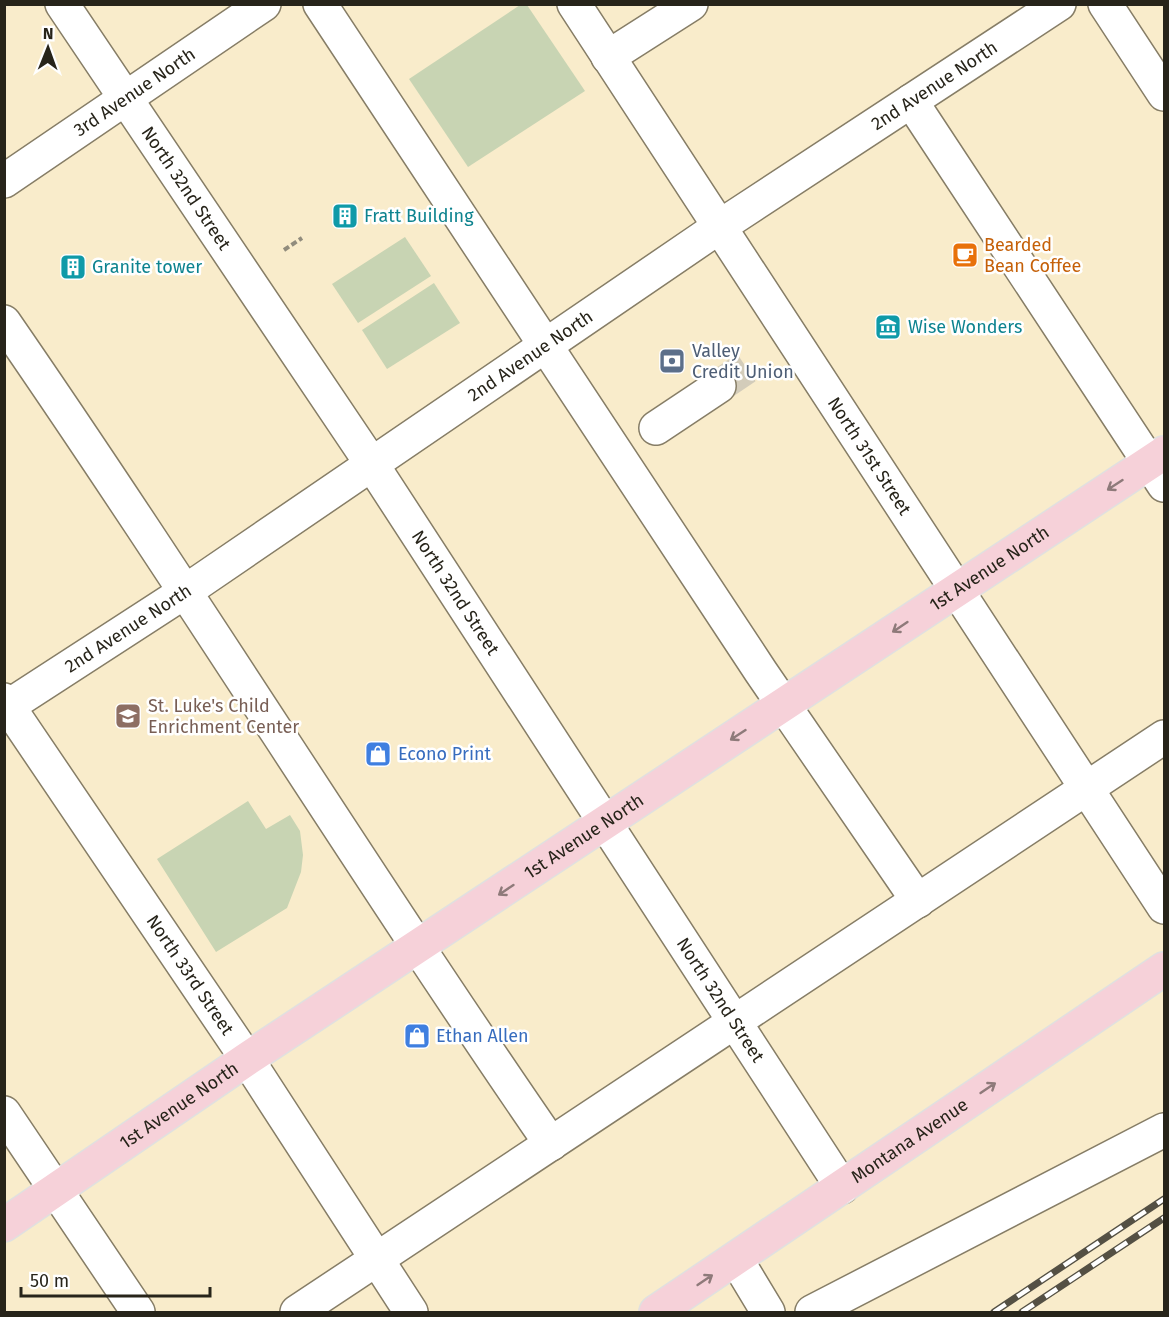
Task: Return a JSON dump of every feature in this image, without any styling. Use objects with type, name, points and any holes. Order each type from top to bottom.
[{"type":"main road","name":"1st Avenue North","points":[[4,1225],[248,1059],[957,590],[1159,467]]},
{"type":"main road","name":"Montana Avenue","points":[[656,1312],[1164,969]]},
{"type":"street","name":"North 32nd Street","points":[[62,4],[371,463],[604,825],[842,1187]]},
{"type":"street","name":"3rd Avenue North","points":[[4,181],[264,4]]},
{"type":"street","points":[[320,4],[783,705],[918,900]]},
{"type":"street","name":"North 31st Street","points":[[574,4],[1164,907]]},
{"type":"street","points":[[608,57],[691,4]]},
{"type":"street","name":"2nd Avenue North","points":[[6,705],[186,591],[719,227],[1059,4]]},
{"type":"street","points":[[1105,4],[1164,94]]},
{"type":"street","points":[[911,101],[1159,467]]},
{"type":"street","points":[[4,322],[186,591],[417,949],[551,1144]]},
{"type":"street","points":[[656,428],[719,386]]},
{"type":"street","name":"North 33rd Street","points":[[6,705],[248,1059],[411,1312]]},
{"type":"street","points":[[297,1312],[1164,737]]},
{"type":"street","points":[[4,1113],[138,1312]]},
{"type":"street","points":[[812,1312],[1164,1130]]},
{"type":"street","points":[[736,1259],[768,1312]]},
{"type":"path","points":[[284,250],[302,238]]},
{"type":"shaded area","points":[[5,5],[1164,5],[1164,1312],[5,1312]]},
{"type":"green space","points":[[520,5],[527,5],[585,91],[468,167],[409,79]]},
{"type":"green space","points":[[405,237],[431,276],[358,323],[332,284]]},
{"type":"green space","points":[[434,283],[460,323],[387,369],[362,330]]},
{"type":"green space","points":[[248,801],[266,829],[290,815],[300,831],[303,855],[301,872],[287,908],[216,952],[157,859]]},
{"type":"tunnel","points":[[719,386],[753,363]]},
{"type":"railway","points":[[994,1312],[1164,1199]]},
{"type":"railway","points":[[1022,1312],[1164,1218]]},
{"type":"place","name":"Fratt Building","points":[[345,216]]},
{"type":"place","name":"Bearded Bean Coffee","points":[[965,255]]},
{"type":"place","name":"Granite tower","points":[[73,267]]},
{"type":"place","name":"Wise Wonders","points":[[888,327]]},
{"type":"place","name":"Valley Credit Union","points":[[672,361]]},
{"type":"place","name":"St. Luke's Child Enrichment Center","points":[[128,716]]},
{"type":"place","name":"Econo Print","points":[[378,754]]},
{"type":"place","name":"Ethan Allen","points":[[417,1036]]}]
